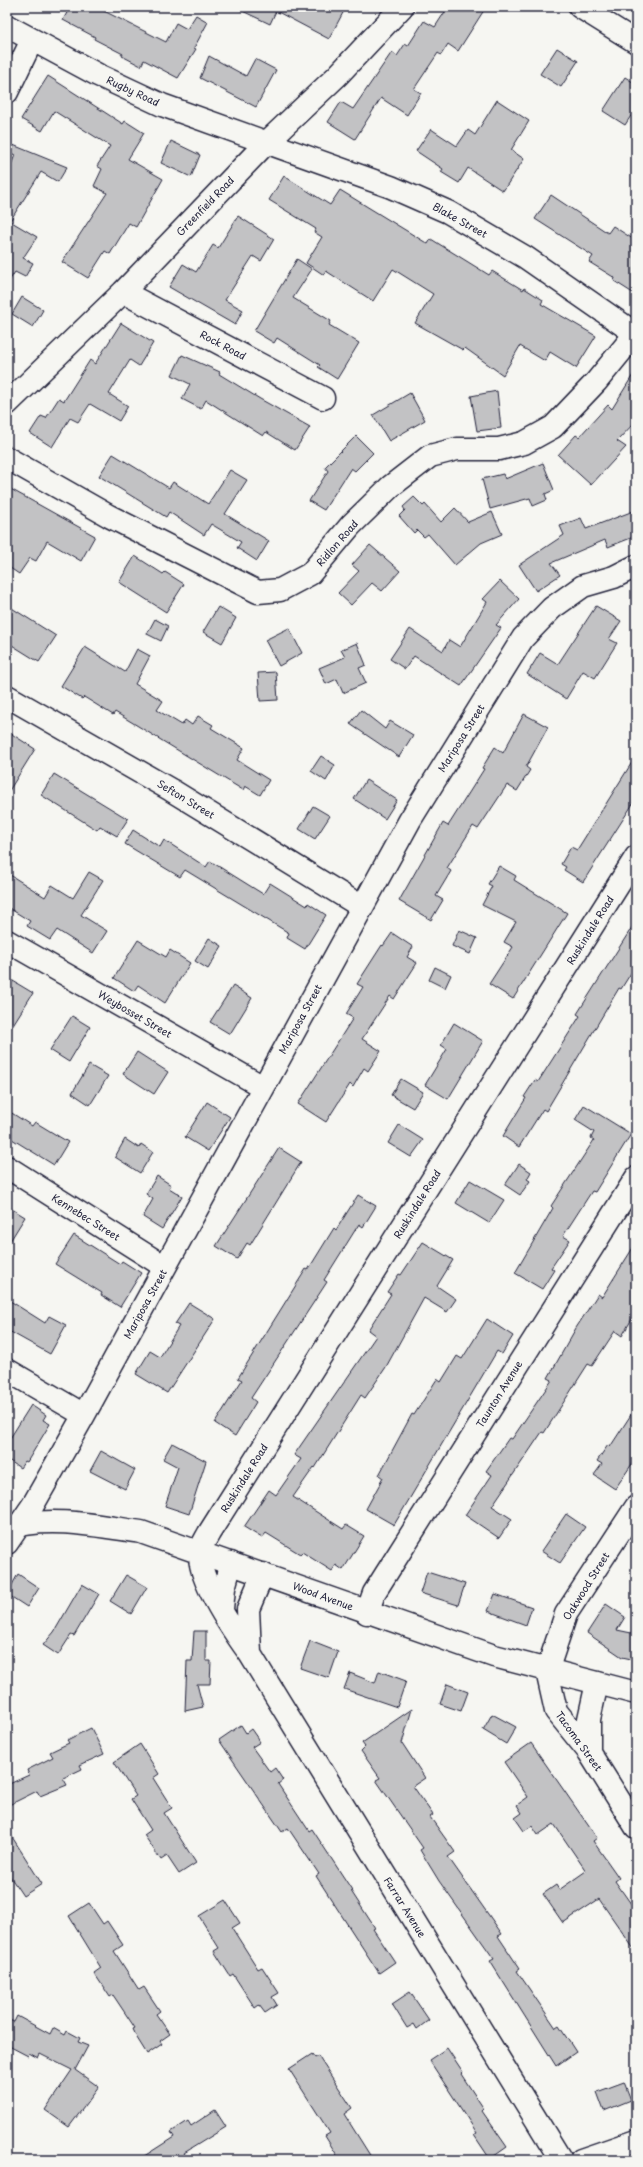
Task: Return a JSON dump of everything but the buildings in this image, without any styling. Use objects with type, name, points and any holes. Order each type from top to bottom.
[{"type":"street","name":"Greenfield Road","points":[[7,404],[123,292],[266,144],[337,76],[402,7]]},
{"type":"street","points":[[580,7],[636,42]]},
{"type":"street","name":"Rugby Road","points":[[7,26],[162,105],[266,144]]},
{"type":"street","points":[[7,92],[32,40]]},
{"type":"street","name":"Blake Street","points":[[266,144],[391,187],[448,212],[524,257],[636,334]]},
{"type":"street","name":"Rock Road","points":[[123,292],[323,398]]},
{"type":"street","name":"Ridlon Road","points":[[7,458],[108,516],[258,592],[280,590],[310,574],[351,525],[390,487],[430,456],[457,448],[498,449],[524,443],[553,427],[596,382],[636,334]]},
{"type":"street","name":"Mariposa Street","points":[[7,1543],[13,1526],[33,1505],[84,1415],[410,820],[523,638],[552,608],[583,586],[614,577],[636,566]]},
{"type":"street","name":"Sefton Street","points":[[7,696],[171,790],[362,907]]},
{"type":"street","name":"Ruskindale Road","points":[[200,1552],[213,1526],[636,856]]},
{"type":"street","name":"Weybosset Street","points":[[7,941],[263,1087]]},
{"type":"street","name":"Kennebec Street","points":[[7,1167],[165,1267]]},
{"type":"street","name":"Taunton Avenue","points":[[367,1613],[374,1593],[636,1178]]},
{"type":"street","points":[[7,1370],[84,1415]]},
{"type":"street","name":"Oakwood Street","points":[[547,1671],[566,1614],[636,1507]]},
{"type":"street","name":"Wood Avenue","points":[[13,1526],[93,1525],[141,1532],[263,1574],[367,1613],[494,1656],[636,1693]]},
{"type":"street","name":"Farrar Avenue","points":[[200,1552],[205,1579],[222,1609],[226,1621],[250,1654],[561,2160]]},
{"type":"street","points":[[222,1609],[224,1588],[231,1563]]},
{"type":"street","name":"Farrar Avenue","points":[[250,1654],[248,1609],[263,1574]]},
{"type":"street","name":"Tacoma Street","points":[[547,1671],[556,1711],[589,1752],[636,1827]]},
{"type":"street","points":[[589,1752],[589,1719],[597,1683]]},
{"type":"street","points":[[580,2160],[636,2141]]}]
